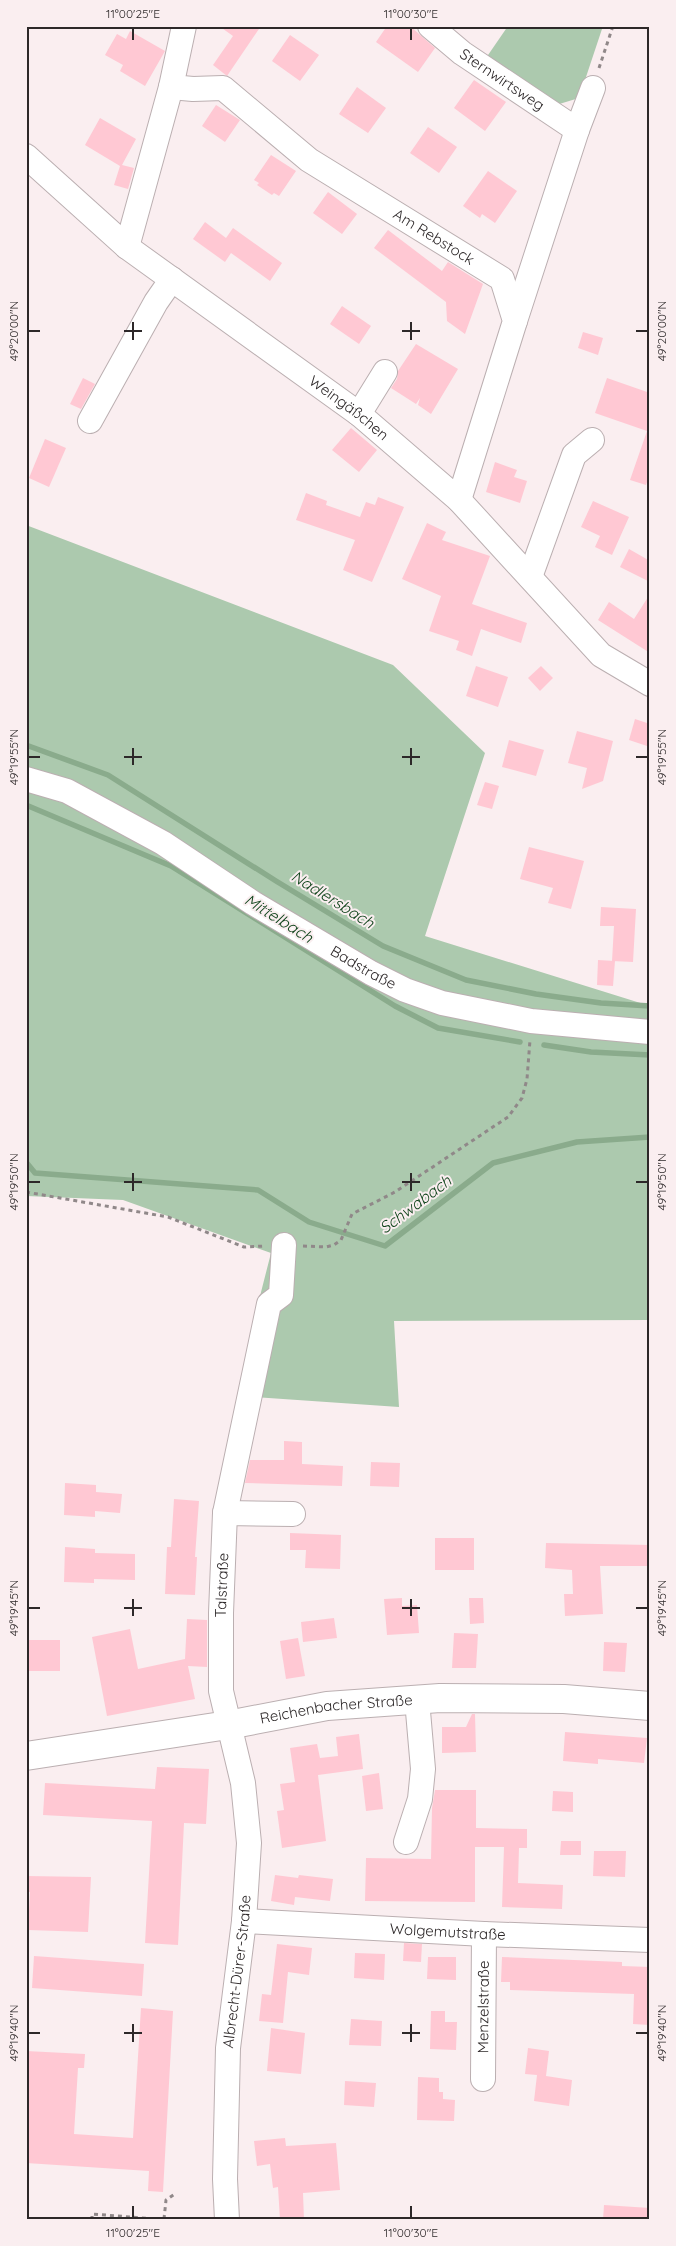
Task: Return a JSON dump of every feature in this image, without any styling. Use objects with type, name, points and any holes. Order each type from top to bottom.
[{"type":"main road","name":"Reichenbacher Straße","points":[[26,1756],[228,1725],[327,1706],[417,1700],[564,1699],[650,1706]]},
{"type":"street","points":[[127,247],[171,86],[184,26]]},
{"type":"street","name":"Sternwirtsweg","points":[[430,26],[462,53],[576,130]]},
{"type":"street","name":"Am Rebstock","points":[[171,86],[193,89],[223,88],[309,160],[502,279],[515,322]]},
{"type":"street","points":[[459,500],[576,130],[593,88]]},
{"type":"street","name":"Weingäßchen","points":[[26,156],[127,247],[359,414],[459,500],[601,655],[650,684]]},
{"type":"street","points":[[90,421],[156,302],[172,279]]},
{"type":"street","points":[[359,414],[385,372]]},
{"type":"street","points":[[530,577],[574,455],[592,440]]},
{"type":"street","name":"Badstraße","points":[[26,779],[67,791],[163,843],[253,903],[371,973],[405,990],[442,1003],[531,1021],[650,1032]]},
{"type":"street","name":"Talstraße","points":[[228,1725],[221,1691],[221,1613],[225,1513],[269,1304],[281,1295],[284,1245]]},
{"type":"street","points":[[225,1513],[294,1514]]},
{"type":"street","points":[[406,1842],[420,1800],[423,1769],[417,1700]]},
{"type":"street","name":"Albrecht-Dürer-Straße","points":[[227,2220],[225,2179],[228,2048],[244,1921],[249,1843],[243,1783],[228,1725]]},
{"type":"street","name":"Wolgemutstraße","points":[[244,1921],[484,1934],[650,1940]]},
{"type":"street","name":"Menzelstraße","points":[[483,2078],[484,1934]]},
{"type":"path","points":[[593,88],[613,26]]},
{"type":"path","points":[[26,1192],[168,1217],[244,1247],[284,1245],[326,1247],[341,1240],[352,1214],[395,1192],[508,1117],[522,1098],[527,1079],[531,1021]]},
{"type":"path","points":[[164,2219],[166,2200],[176,2193]]},
{"type":"path","points":[[92,2220],[92,2214],[168,2220]]},
{"type":"green space","points":[[508,26],[603,26],[579,98],[556,105],[486,58]]},
{"type":"green space","points":[[26,525],[393,665],[485,753],[425,936],[650,1006],[650,1320],[394,1321],[399,1407],[241,1396],[259,1300],[271,1253],[123,1200],[26,1196]]},
{"type":"building","points":[[219,26],[261,26],[227,76],[213,65],[233,36]]},
{"type":"building","points":[[387,26],[410,26],[435,48],[418,72],[376,42]]},
{"type":"building","points":[[130,31],[165,51],[145,86],[120,71],[123,65],[105,55],[117,34],[126,39]]},
{"type":"building","points":[[290,35],[319,55],[300,81],[272,61]]},
{"type":"building","points":[[474,80],[506,102],[485,131],[454,108]]},
{"type":"building","points":[[357,87],[386,108],[368,133],[339,114]]},
{"type":"building","points":[[216,105],[240,120],[225,142],[202,126]]},
{"type":"building","points":[[100,118],[136,139],[122,165],[134,168],[128,189],[114,185],[120,166],[85,145]]},
{"type":"building","points":[[428,127],[457,147],[439,173],[410,153]]},
{"type":"building","points":[[271,155],[296,171],[279,196],[274,193],[272,195],[257,185],[259,183],[254,180]]},
{"type":"building","points":[[488,171],[517,191],[495,223],[482,214],[480,218],[463,206]]},
{"type":"building","points":[[328,192],[357,214],[342,234],[313,213]]},
{"type":"building","points":[[205,222],[226,238],[233,228],[282,263],[270,281],[231,253],[225,262],[193,239]]},
{"type":"building","points":[[388,230],[442,271],[448,262],[483,284],[465,334],[447,321],[446,302],[374,248]]},
{"type":"building","points":[[342,306],[371,326],[359,344],[330,324]]},
{"type":"building","points":[[583,332],[603,338],[598,355],[578,348]]},
{"type":"building","points":[[416,344],[458,369],[431,414],[418,405],[420,398],[416,404],[391,388],[397,379],[398,371]]},
{"type":"building","points":[[83,378],[95,384],[81,409],[70,404]]},
{"type":"building","points":[[607,378],[650,393],[650,473],[646,485],[630,480],[647,431],[595,413]]},
{"type":"building","points":[[351,428],[377,450],[359,472],[332,450]]},
{"type":"building","points":[[45,439],[66,448],[49,487],[29,478]]},
{"type":"building","points":[[495,462],[517,470],[514,477],[527,481],[520,503],[486,492]]},
{"type":"building","points":[[306,493],[327,501],[326,505],[360,517],[366,502],[375,505],[378,497],[404,507],[372,582],[343,570],[355,540],[296,520]]},
{"type":"building","points":[[593,501],[629,517],[612,555],[595,547],[600,536],[581,527]]},
{"type":"building","points":[[427,523],[446,532],[442,540],[490,556],[472,604],[527,623],[521,643],[481,629],[472,656],[456,650],[459,641],[429,631],[441,596],[402,579]]},
{"type":"building","points":[[629,549],[650,561],[650,582],[620,567]]},
{"type":"building","points":[[650,594],[650,653],[598,620],[609,602],[634,619]]},
{"type":"building","points":[[476,666],[508,677],[498,707],[466,696]]},
{"type":"building","points":[[541,666],[553,678],[540,691],[528,678]]},
{"type":"building","points":[[635,719],[650,724],[650,736],[647,746],[629,740]]},
{"type":"building","points":[[577,731],[613,741],[603,781],[582,789],[587,768],[568,763]]},
{"type":"building","points":[[509,740],[544,750],[536,776],[502,767]]},
{"type":"building","points":[[485,782],[499,786],[492,809],[477,805]]},
{"type":"building","points":[[529,847],[584,861],[571,909],[548,903],[553,888],[520,879]]},
{"type":"building","points":[[601,907],[636,909],[633,962],[612,961],[614,926],[600,926]]},
{"type":"building","points":[[598,960],[615,961],[613,986],[597,985]]},
{"type":"building","points":[[284,1441],[302,1442],[302,1464],[343,1466],[342,1486],[245,1483],[250,1460],[284,1460]]},
{"type":"building","points":[[371,1462],[400,1463],[399,1487],[370,1486]]},
{"type":"building","points":[[65,1483],[96,1485],[96,1492],[122,1494],[120,1513],[95,1511],[95,1517],[64,1515]]},
{"type":"building","points":[[174,1499],[199,1501],[195,1557],[197,1557],[195,1595],[165,1594],[167,1547],[171,1547]]},
{"type":"building","points":[[290,1533],[341,1535],[340,1569],[305,1568],[306,1550],[290,1550]]},
{"type":"building","points":[[435,1538],[474,1538],[474,1570],[435,1570]]},
{"type":"building","points":[[546,1543],[650,1545],[650,1566],[600,1566],[603,1614],[565,1616],[564,1594],[573,1594],[572,1570],[545,1568]]},
{"type":"building","points":[[65,1547],[95,1549],[95,1553],[135,1554],[135,1580],[94,1579],[94,1583],[64,1582]]},
{"type":"building","points":[[402,1598],[402,1606],[417,1605],[419,1633],[387,1635],[384,1599]]},
{"type":"building","points":[[469,1598],[483,1598],[484,1623],[470,1624]]},
{"type":"building","points":[[334,1618],[337,1638],[303,1642],[301,1622]]},
{"type":"building","points":[[187,1619],[207,1620],[207,1667],[188,1666],[195,1699],[107,1716],[92,1637],[130,1629],[138,1669],[185,1659]]},
{"type":"building","points":[[454,1633],[478,1634],[476,1668],[452,1668]]},
{"type":"building","points":[[298,1638],[305,1676],[286,1679],[280,1641]]},
{"type":"building","points":[[26,1640],[60,1640],[60,1671],[26,1671]]},
{"type":"building","points":[[604,1642],[627,1643],[625,1672],[603,1671]]},
{"type":"building","points":[[472,1714],[475,1714],[476,1752],[442,1753],[442,1727],[466,1727]]},
{"type":"building","points":[[565,1732],[647,1738],[644,1763],[598,1759],[598,1764],[563,1761]]},
{"type":"building","points":[[359,1734],[363,1769],[318,1775],[326,1841],[282,1848],[277,1811],[284,1810],[280,1784],[295,1782],[290,1748],[317,1744],[320,1758],[338,1756],[336,1737]]},
{"type":"building","points":[[157,1767],[209,1769],[206,1824],[184,1823],[178,1945],[145,1943],[152,1821],[43,1815],[45,1783],[155,1789]]},
{"type":"building","points":[[379,1773],[383,1809],[366,1811],[362,1776]]},
{"type":"building","points":[[435,1790],[476,1790],[476,1828],[527,1829],[527,1848],[519,1848],[518,1883],[563,1885],[562,1909],[502,1907],[504,1847],[475,1847],[475,1902],[365,1901],[366,1858],[431,1859],[432,1808]]},
{"type":"building","points":[[553,1791],[573,1792],[573,1812],[552,1811]]},
{"type":"building","points":[[561,1841],[581,1841],[581,1855],[560,1855]]},
{"type":"building","points":[[594,1851],[626,1851],[625,1877],[593,1876]]},
{"type":"building","points":[[275,1875],[298,1878],[299,1875],[333,1879],[330,1901],[295,1897],[294,1905],[271,1901]]},
{"type":"building","points":[[26,1876],[91,1877],[88,1932],[28,1930],[30,1892],[26,1892]]},
{"type":"building","points":[[404,1943],[422,1944],[421,1962],[403,1961]]},
{"type":"building","points":[[277,1944],[312,1948],[309,1975],[288,1972],[283,2023],[259,2021],[262,1994],[271,1995]]},
{"type":"building","points":[[355,1953],[385,1954],[384,1980],[354,1978]]},
{"type":"building","points":[[34,1956],[144,1964],[142,1996],[32,1988]]},
{"type":"building","points":[[428,1957],[456,1957],[456,1980],[427,1979]]},
{"type":"building","points":[[502,1957],[622,1962],[622,1966],[650,1967],[650,2025],[633,2024],[634,1994],[510,1990],[510,1982],[501,1982]]},
{"type":"building","points":[[141,2008],[173,2011],[163,2192],[148,2191],[149,2171],[26,2163],[26,2051],[85,2054],[84,2068],[78,2068],[74,2134],[133,2138]]},
{"type":"building","points":[[431,2011],[445,2011],[445,2022],[457,2022],[456,2050],[430,2049]]},
{"type":"building","points":[[351,2019],[382,2021],[381,2046],[349,2045]]},
{"type":"building","points":[[271,2028],[305,2033],[301,2074],[267,2071]]},
{"type":"building","points":[[528,2048],[549,2051],[546,2076],[572,2080],[569,2106],[534,2101],[537,2075],[525,2074]]},
{"type":"building","points":[[418,2077],[439,2078],[439,2092],[443,2092],[443,2099],[455,2100],[454,2121],[417,2120]]},
{"type":"building","points":[[345,2081],[376,2083],[374,2107],[344,2105]]},
{"type":"building","points":[[285,2138],[286,2146],[336,2143],[340,2190],[303,2193],[304,2220],[280,2220],[278,2187],[273,2188],[270,2164],[257,2166],[254,2141]]},
{"type":"building","points":[[604,2205],[650,2208],[650,2220],[603,2220]]},
{"type":"waterway","name":"Nadlersbach","points":[[26,745],[108,775],[383,946],[466,980],[536,994],[601,1003],[650,1006]]},
{"type":"waterway","name":"Mittelbach","points":[[26,805],[171,866],[395,1006],[438,1028],[520,1042]]},
{"type":"waterway","name":"Mittelbach","points":[[544,1045],[591,1052],[650,1055]]},
{"type":"waterway","name":"Schwabach","points":[[26,1162],[35,1173],[258,1190],[309,1222],[385,1246],[493,1163],[577,1142],[650,1137]]}]
